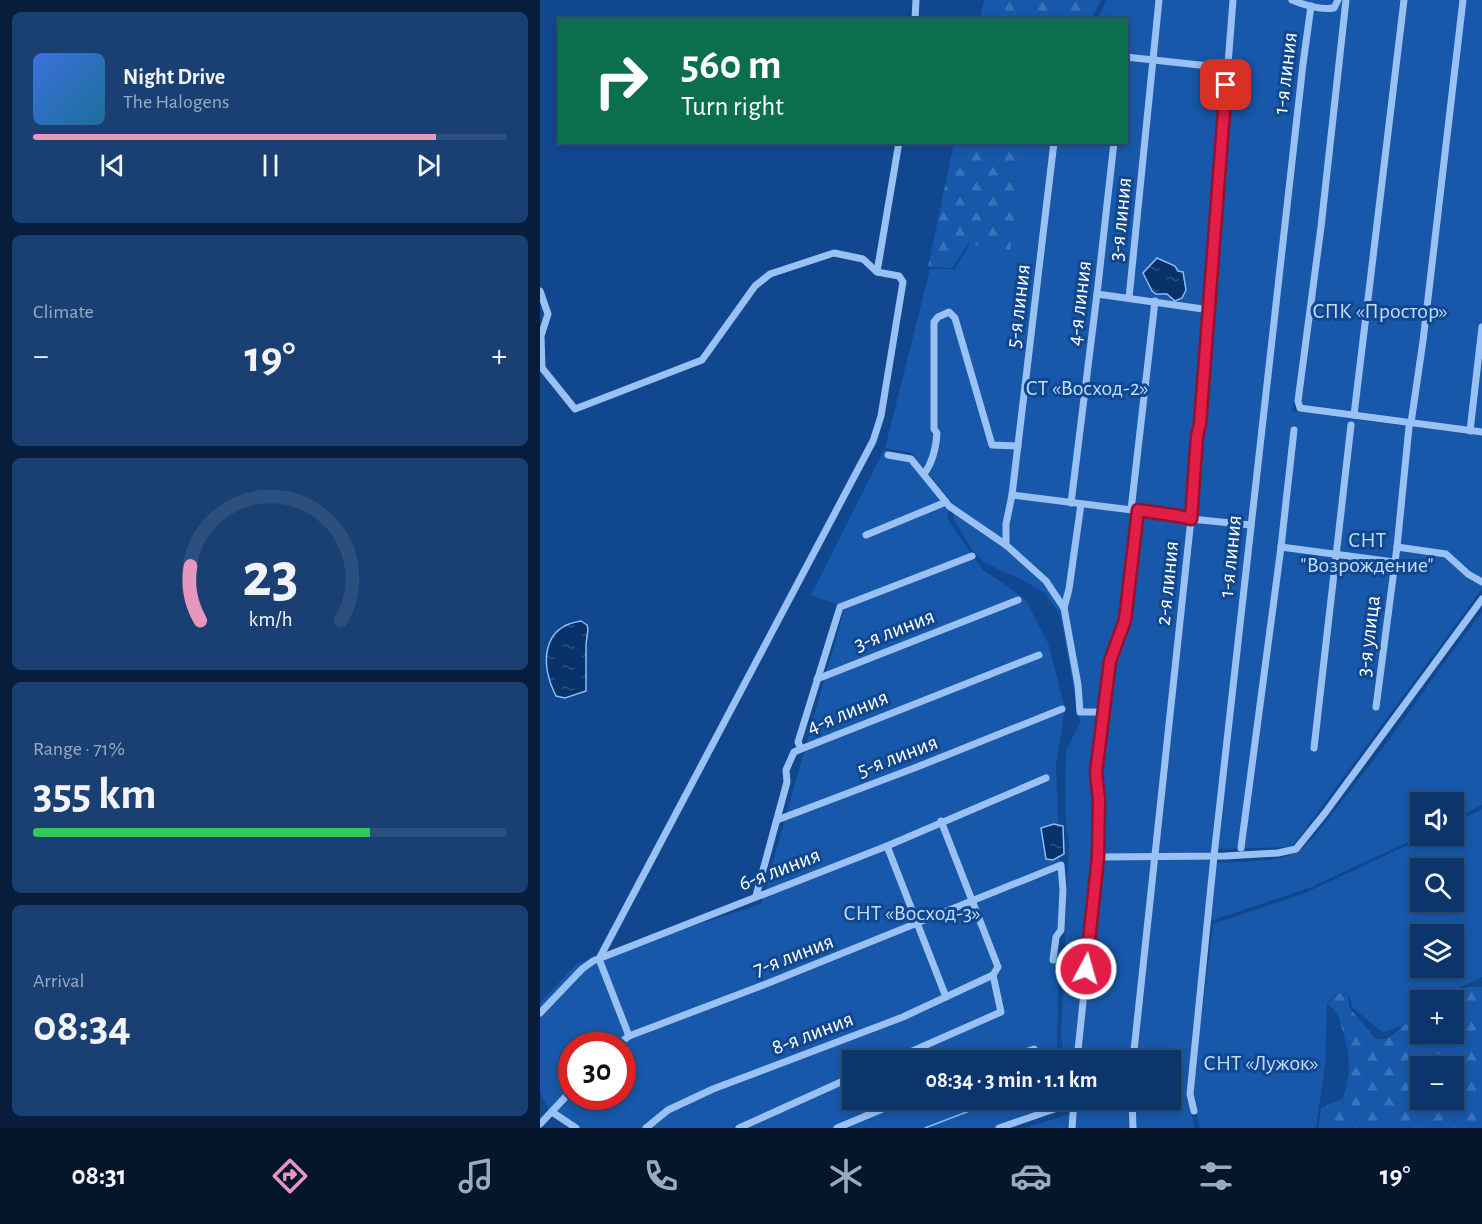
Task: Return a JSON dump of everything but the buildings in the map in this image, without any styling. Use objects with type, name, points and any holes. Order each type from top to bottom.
[{"type":"street","points":[[915,18],[916,0]]},
{"type":"street","name":"3-я линия","points":[[1129,298],[1159,0]]},
{"type":"street","name":"2-я линия","points":[[1134,1050],[1200,424],[1233,0]]},
{"type":"street","points":[[1292,0],[1329,9],[1334,8],[1338,0]]},
{"type":"street","points":[[1346,0],[1321,227],[1298,401],[1300,408],[1410,425],[1482,432]]},
{"type":"street","points":[[1353,415],[1404,0]]},
{"type":"street","name":"3-я улица","points":[[1376,707],[1410,425],[1423,341],[1463,0]]},
{"type":"street","name":"1-я линия","points":[[1194,1111],[1190,1094],[1214,856],[1311,6]]},
{"type":"street","points":[[1128,57],[1227,68]]},
{"type":"street","points":[[877,272],[899,144]]},
{"type":"street","name":"5-я линия","points":[[1006,545],[1006,524],[1012,495],[1054,144]]},
{"type":"street","name":"4-я линия","points":[[1071,503],[1098,294],[1114,144]]},
{"type":"street","points":[[540,291],[548,314],[541,336],[543,368],[574,409],[702,360],[755,286],[770,274],[834,253],[863,259],[877,272],[899,276],[903,282],[881,416],[873,441],[599,959],[627,1032]]},
{"type":"street","points":[[1098,294],[1210,310]]},
{"type":"street","points":[[1078,1050],[1098,857],[1099,799],[1096,773],[1110,661],[1125,620],[1155,301]]},
{"type":"street","points":[[924,474],[933,458],[937,440],[937,433],[934,429],[934,322],[943,313],[949,312],[955,318],[993,445],[1018,446]]},
{"type":"street","points":[[1470,430],[1482,327]]},
{"type":"street","points":[[1314,748],[1351,425]]},
{"type":"street","points":[[1241,848],[1281,548],[1294,430]]},
{"type":"street","points":[[888,455],[911,459],[947,504],[1006,545],[1046,581],[1064,608],[1078,685],[1080,712],[1104,712]]},
{"type":"street","points":[[1012,495],[1251,525]]},
{"type":"street","points":[[866,536],[947,504]]},
{"type":"street","points":[[1064,608],[1069,589],[1081,504]]},
{"type":"street","points":[[1397,547],[1446,554],[1468,574],[1482,582]]},
{"type":"street","points":[[1281,548],[1394,562]]},
{"type":"street","points":[[756,896],[787,782],[786,770],[794,752],[801,748],[798,742],[840,607],[972,556]]},
{"type":"street","points":[[1098,857],[1214,856],[1278,853],[1296,849],[1482,599]]},
{"type":"street","name":"3-я линия","points":[[817,679],[1018,600]]},
{"type":"street","name":"4-я линия","points":[[801,748],[1040,656]]},
{"type":"street","name":"5-я линия","points":[[777,820],[1062,709]]},
{"type":"street","name":"6-я линия","points":[[540,1012],[582,969],[599,959],[887,846],[1046,778]]},
{"type":"street","points":[[915,1050],[1001,1012],[993,975],[998,967],[941,821]]},
{"type":"street","points":[[887,846],[946,997]]},
{"type":"street","name":"7-я линия","points":[[636,1033],[918,924],[1061,865],[1063,890],[1061,930],[1056,937],[1053,960]]},
{"type":"street","name":"8-я линия","points":[[646,1128],[668,1110],[713,1089],[903,1017],[993,975]]},
{"type":"street","points":[[739,1128],[842,1082]]},
{"type":"street","points":[[540,1124],[558,1105]]},
{"type":"street","points":[[837,1128],[880,1110]]},
{"type":"street","points":[[999,1128],[1050,1110]]},
{"type":"street","points":[[1072,1110],[1072,1128]]},
{"type":"street","points":[[1132,1110],[1133,1128]]},
{"type":"street","points":[[552,1112],[576,1128]]},
{"type":"green space","points":[[984,0],[1101,0],[1092,18],[980,18]]},
{"type":"green space","name":"СТ «Восход-2»","points":[[1107,0],[1482,0],[1482,429],[1294,403],[1292,411],[1482,436],[1482,589],[1292,847],[1218,849],[1292,128],[1187,1097],[1195,1128],[1070,1128],[1071,1110],[1181,1110],[1181,1050],[1063,1050],[1061,1038],[1069,845],[1065,812],[1066,751],[1080,722],[1060,615],[1045,593],[985,563],[973,551],[953,518],[954,505],[912,453],[885,448],[930,269],[955,269],[1027,144],[1128,144],[1128,18],[1098,18]]},
{"type":"green space","points":[[954,144],[1026,144],[1015,167],[1027,185],[1010,250],[968,244],[952,268],[928,267]]},
{"type":"green space","name":"СНТ «Восход-3»","points":[[884,450],[913,457],[950,504],[947,518],[982,569],[1025,599],[1048,643],[1065,708],[1056,764],[1060,873],[1057,1050],[842,1050],[842,1110],[1062,1110],[1011,1128],[573,1128],[550,1112],[540,1092],[540,1003],[576,964],[761,904],[845,607],[811,595]]},
{"type":"green space","points":[[1482,612],[1482,805],[1464,814],[1464,792],[1410,792],[1410,841],[1309,888],[1210,921],[1215,863],[1281,858],[1297,852],[1322,826]]},
{"type":"green space","name":"СНТ «Лужок»","points":[[1482,809],[1482,977],[1454,990],[1410,990],[1410,1021],[1406,1025],[1382,1032],[1353,1008],[1349,995],[1343,992],[1335,995],[1327,1003],[1325,1065],[1316,1128],[1200,1128],[1192,1094],[1213,924],[1305,893],[1410,844],[1410,846],[1464,846],[1464,818]]},
{"type":"green space","points":[[1482,987],[1482,1128],[1318,1128],[1321,1108],[1343,1098],[1349,1072],[1348,1050],[1340,1023],[1336,1012],[1327,1004],[1342,992],[1348,995],[1349,1007],[1376,1039],[1387,1039],[1410,1021],[1410,1044],[1464,1044],[1464,990],[1456,990]]},
{"type":"green space","points":[[1070,1114],[1069,1128],[1025,1128]]},
{"type":"water","points":[[1157,258],[1183,272],[1186,290],[1182,298],[1175,301],[1167,294],[1156,294],[1152,291],[1143,273]]},
{"type":"water","points":[[581,621],[587,625],[588,629],[586,691],[565,698],[556,696],[551,684],[547,661],[551,639],[568,625]]},
{"type":"water","points":[[1054,824],[1063,826],[1064,854],[1053,860],[1046,859],[1041,828]]},
{"type":"waterway","points":[[925,1128],[972,1110]]},
{"type":"route","points":[[1086,969],[1098,857],[1099,799],[1096,773],[1110,661],[1125,620],[1138,510],[1191,519],[1210,310],[1226,85]]},
{"type":"park label","name":"СПК «Простор»","points":[[1380,310]]},
{"type":"park label","name":"СНТ \"Возрождение\"","points":[[1367,552]]}]
